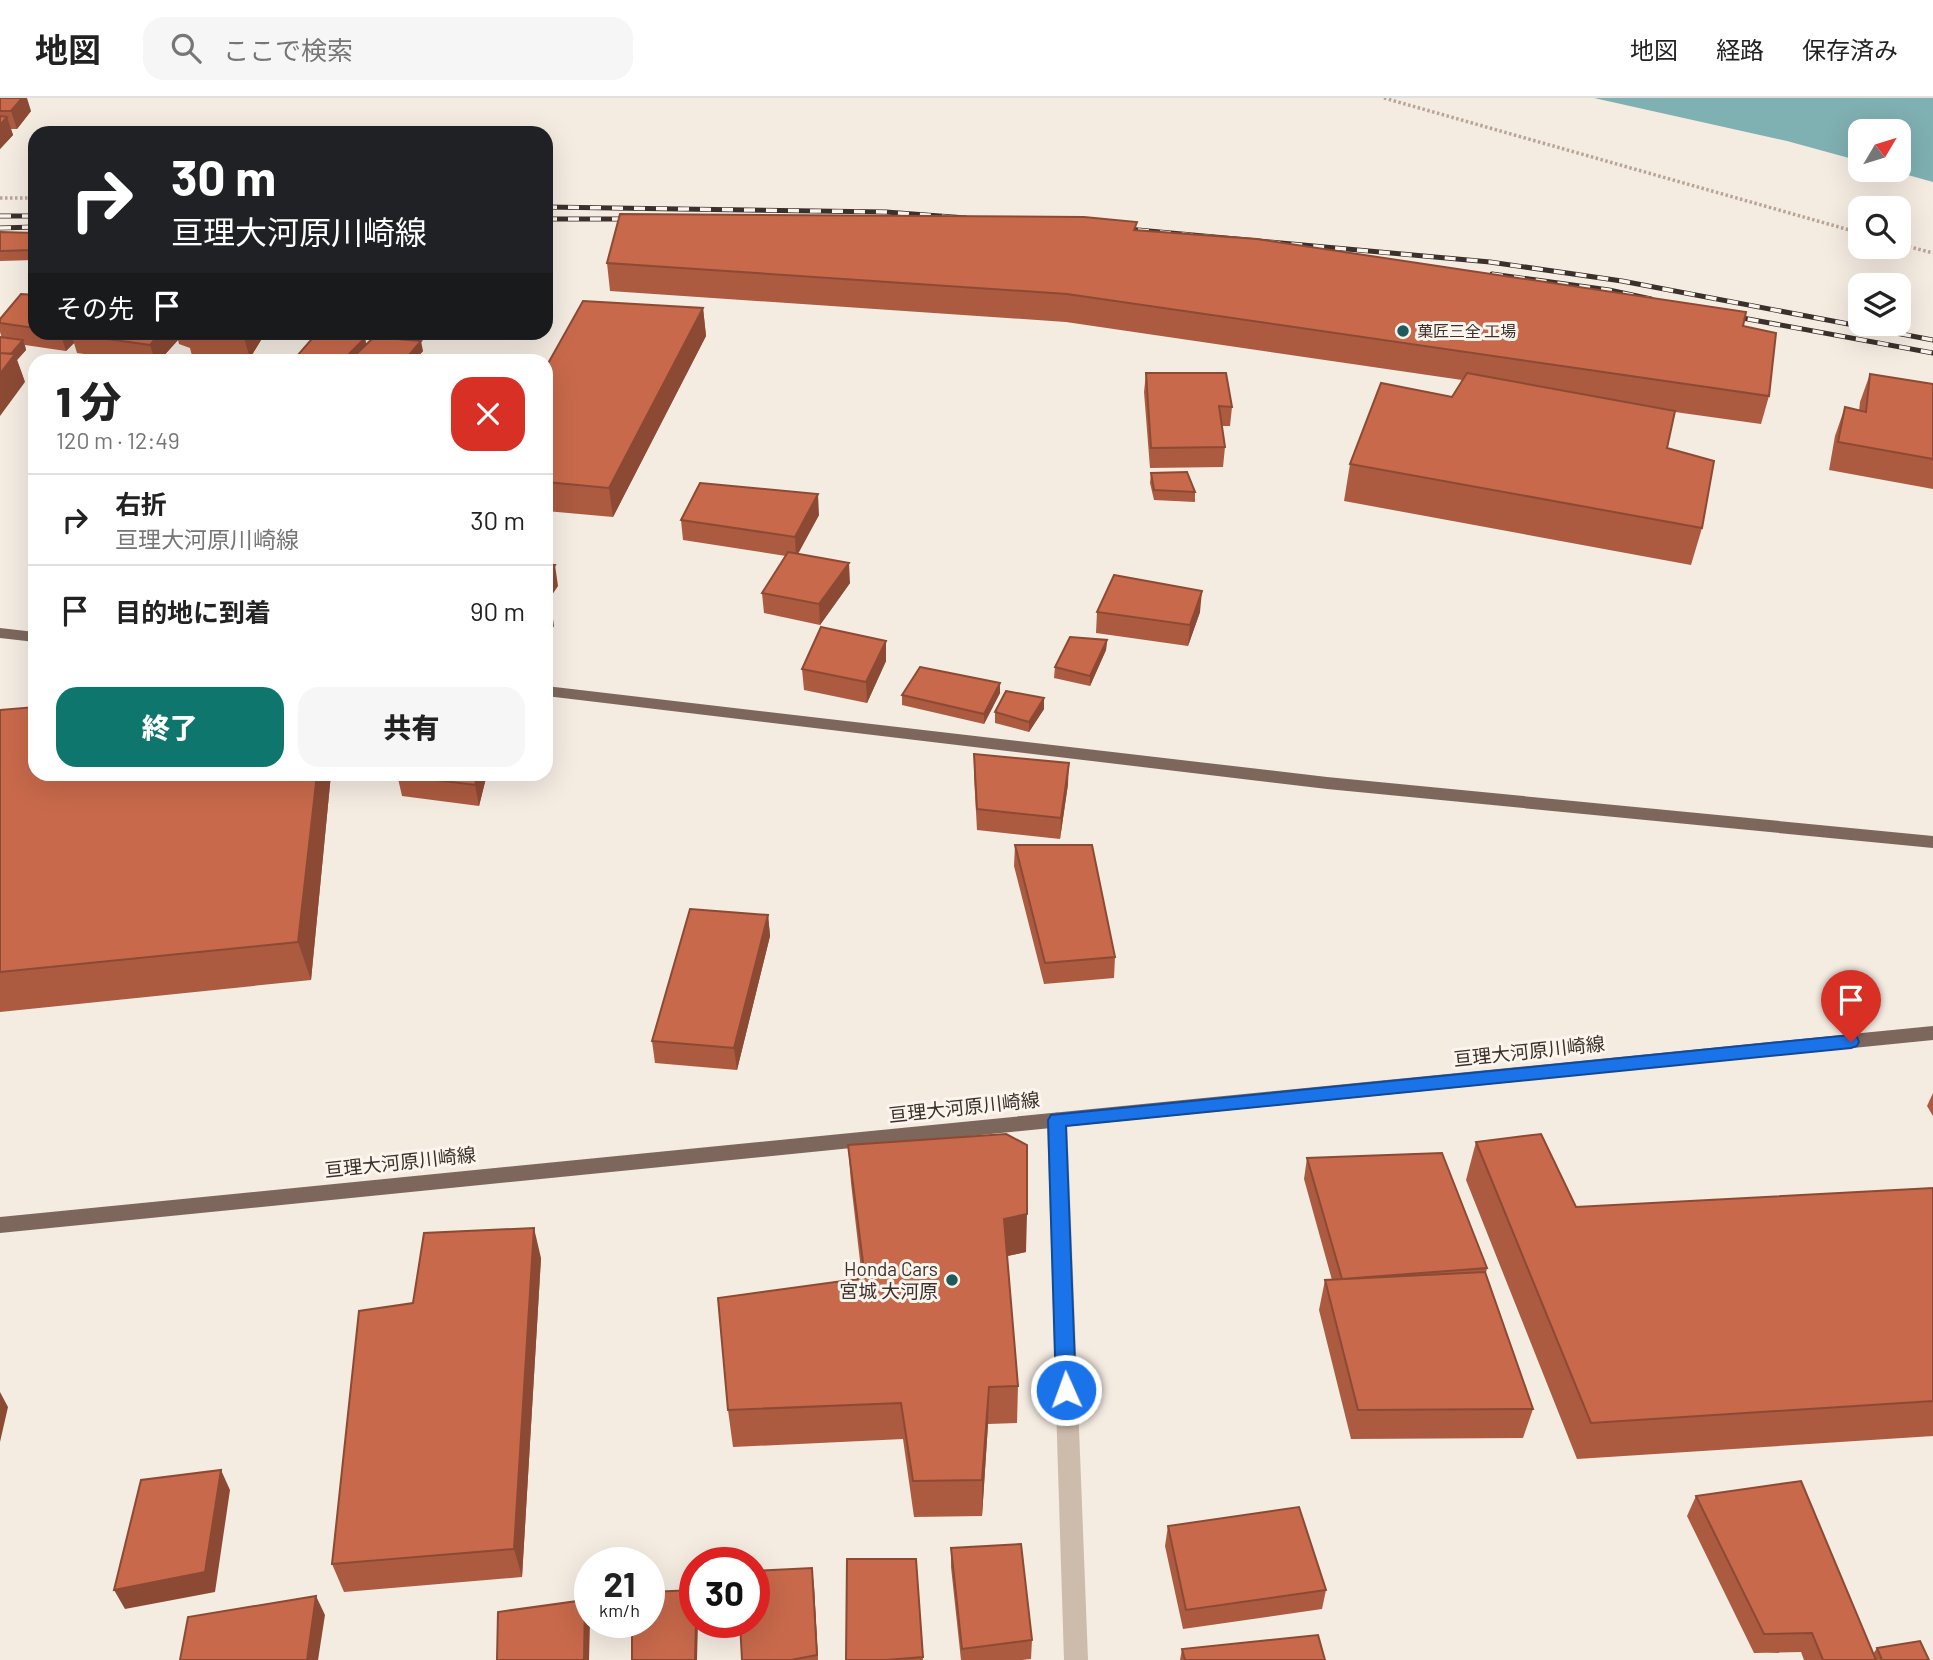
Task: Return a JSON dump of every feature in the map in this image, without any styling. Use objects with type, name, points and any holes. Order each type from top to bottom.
[{"type":"main road","points":[[0,633],[28,636]]},
{"type":"main road","points":[[553,692],[1327,783],[1933,842]]},
{"type":"main road","name":"亘理大河原川崎線","points":[[0,1225],[1933,1033]]},
{"type":"street","points":[[1057,1120],[1076,1660]]},
{"type":"path","points":[[1384,98],[1848,230]]},
{"type":"path","points":[[0,198],[28,198]]},
{"type":"path","points":[[1911,247],[1933,253]]},
{"type":"water","points":[[1594,98],[1933,98],[1933,182],[1911,176],[1911,119],[1848,119],[1848,158],[1787,141]]},
{"type":"building","points":[[0,98],[22,98],[11,111],[0,111]]},
{"type":"building","points":[[0,116],[7,117],[0,125]]},
{"type":"building","name":"菓匠三全 工場","points":[[620,214],[1084,217],[1137,222],[1134,230],[1257,239],[1746,312],[1743,326],[1776,333],[1769,396],[1067,294],[607,263]]},
{"type":"building","points":[[0,232],[28,233],[28,250],[0,251]]},
{"type":"building","points":[[21,294],[28,294],[28,327],[0,323],[0,319]]},
{"type":"building","points":[[583,301],[703,308],[609,488],[553,483],[553,355]]},
{"type":"building","points":[[0,337],[23,340],[11,354],[0,353]]},
{"type":"building","points":[[114,340],[154,340],[150,345]]},
{"type":"building","points":[[311,340],[363,340],[349,354],[299,354]]},
{"type":"building","points":[[371,340],[421,341],[410,354],[356,354]]},
{"type":"building","points":[[0,353],[15,354],[0,374]]},
{"type":"building","points":[[1146,373],[1226,373],[1232,407],[1219,406],[1225,447],[1151,448]]},
{"type":"building","points":[[1467,373],[1675,411],[1667,448],[1714,461],[1702,528],[1350,464],[1381,383],[1452,397]]},
{"type":"building","points":[[1870,374],[1933,384],[1933,459],[1838,442],[1845,407],[1866,412]]},
{"type":"building","points":[[1187,472],[1195,492],[1154,490],[1151,473]]},
{"type":"building","points":[[700,483],[818,494],[795,537],[681,520]]},
{"type":"building","points":[[788,552],[849,563],[819,604],[762,593]]},
{"type":"building","points":[[1114,575],[1202,591],[1190,625],[1097,612]]},
{"type":"building","points":[[821,627],[886,641],[866,682],[802,669]]},
{"type":"building","points":[[1070,637],[1107,640],[1090,676],[1055,667]]},
{"type":"building","points":[[920,667],[1000,683],[984,714],[902,695]]},
{"type":"building","points":[[1006,691],[1044,698],[1029,722],[995,712]]},
{"type":"building","points":[[28,708],[28,781],[316,781],[298,942],[0,972],[0,710]]},
{"type":"building","points":[[974,754],[1069,763],[1061,818],[977,809]]},
{"type":"building","points":[[443,781],[476,781],[475,785]]},
{"type":"building","points":[[1015,845],[1092,845],[1115,957],[1045,963]]},
{"type":"building","points":[[690,909],[768,915],[734,1048],[652,1041]]},
{"type":"building","points":[[1006,1134],[1027,1145],[1027,1214],[1004,1219],[1018,1386],[989,1387],[982,1480],[913,1481],[901,1403],[728,1410],[718,1298],[865,1278],[848,1145]]},
{"type":"building","points":[[1541,1134],[1576,1207],[1933,1188],[1933,1401],[1591,1423],[1476,1142]]},
{"type":"building","points":[[1442,1153],[1487,1268],[1342,1279],[1307,1158]]},
{"type":"building","points":[[534,1228],[514,1549],[332,1564],[359,1311],[413,1303],[424,1233]]},
{"type":"building","points":[[1485,1272],[1533,1409],[1358,1410],[1325,1280]]},
{"type":"building","points":[[221,1470],[205,1572],[114,1590],[141,1480]]},
{"type":"building","points":[[1801,1481],[1876,1660],[1823,1660],[1812,1633],[1764,1634],[1696,1496]]},
{"type":"building","points":[[1299,1507],[1326,1590],[1186,1610],[1168,1526]]},
{"type":"building","points":[[1021,1544],[1032,1640],[962,1649],[951,1548]]},
{"type":"building","points":[[847,1559],[916,1559],[923,1657],[846,1660]]},
{"type":"building","points":[[812,1568],[817,1655],[791,1660],[742,1660],[741,1638],[770,1638],[770,1570]]},
{"type":"building","points":[[665,1591],[679,1591],[679,1638],[696,1638],[695,1660],[632,1660],[632,1638],[665,1638]]},
{"type":"building","points":[[316,1596],[307,1660],[180,1660],[188,1617]]},
{"type":"building","points":[[574,1602],[574,1638],[584,1638],[584,1660],[497,1660],[498,1612]]},
{"type":"building","points":[[1318,1635],[1325,1660],[1185,1660],[1182,1649]]},
{"type":"building","points":[[1920,1641],[1929,1660],[1882,1660],[1877,1648]]},
{"type":"railway","points":[[553,207],[886,212],[966,218]]},
{"type":"railway","points":[[0,216],[28,216]]},
{"type":"railway","points":[[553,219],[637,219]]},
{"type":"railway","points":[[0,228],[28,227]]},
{"type":"railway","points":[[1116,228],[1490,262],[1622,281],[1933,340]]},
{"type":"railway","points":[[1492,274],[1609,290],[1651,299]]},
{"type":"railway","points":[[1726,315],[1933,353]]},
{"type":"place","name":"菓匠三全 工場","points":[[1403,331]]},
{"type":"place","name":"Honda Cars 宮城 大河原","points":[[952,1280]]},
{"type":"route","points":[[1066,1390],[1057,1120],[1851,1042]]}]
